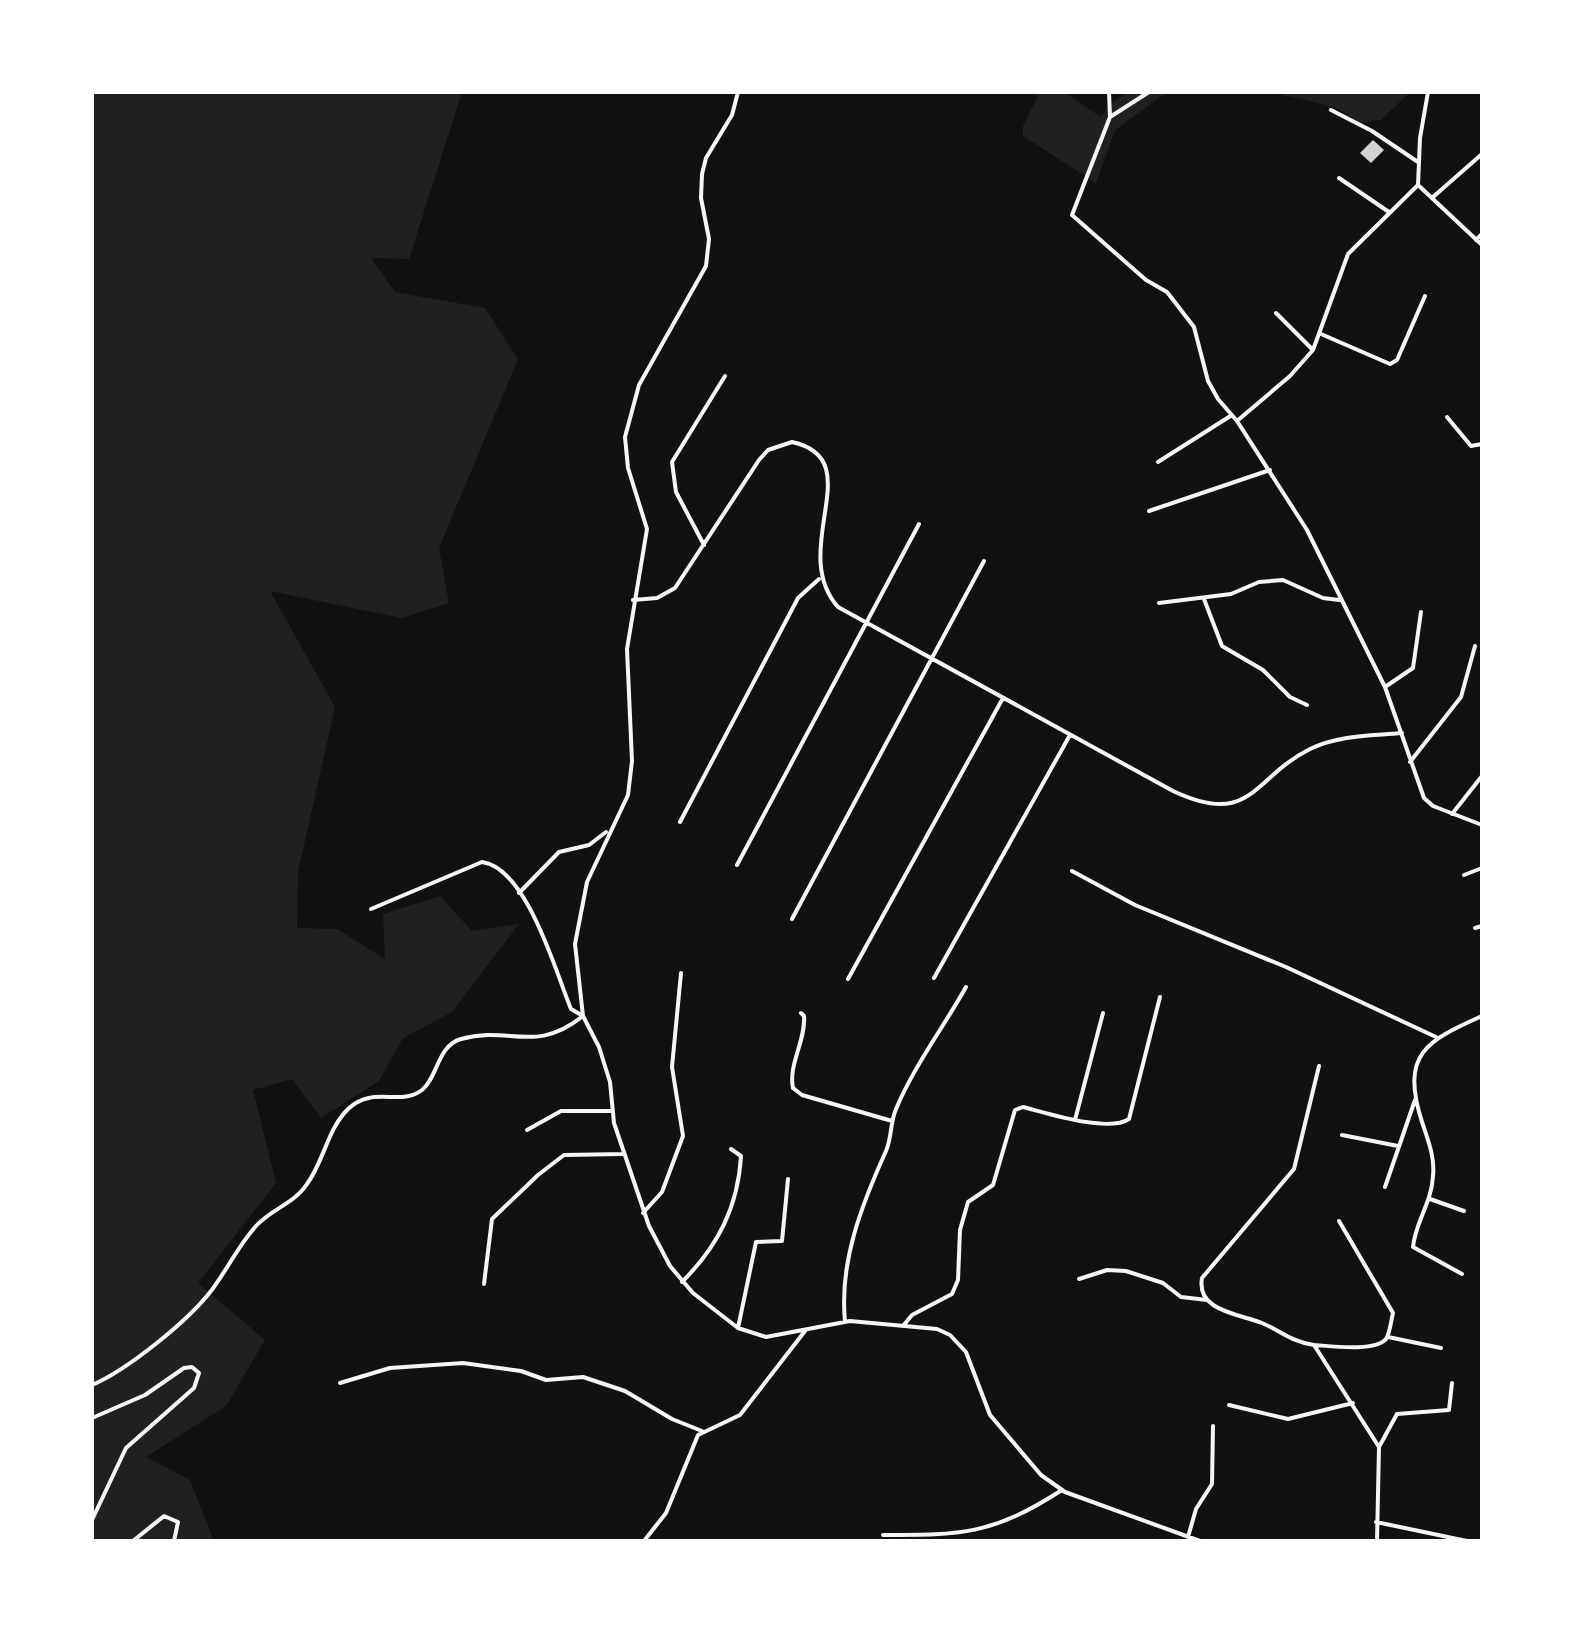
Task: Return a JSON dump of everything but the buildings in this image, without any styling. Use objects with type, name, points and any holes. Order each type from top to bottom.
[{"type":"street","points":[[738,92],[732,115],[706,158],[702,174],[701,198],[709,239],[706,266],[665,334],[631,406],[624,452],[647,529],[633,600],[626,675],[631,777],[628,795],[587,882],[575,944],[583,1016],[599,1047],[610,1082],[612,1111],[623,1154],[659,1249],[682,1282],[738,1328],[766,1337],[845,1321],[937,1329],[961,1344],[990,1415],[1041,1475],[1062,1490],[1200,1541]]},
{"type":"street","points":[[1109,92],[1110,117],[1072,215],[1181,307],[1194,327],[1208,381],[1307,530],[1339,600],[1385,687],[1424,798],[1452,814],[1482,825]]},
{"type":"street","points":[[1110,117],[1149,92]]},
{"type":"street","points":[[1237,421],[1290,376],[1313,350],[1348,254],[1418,185],[1418,162],[1428,92]]},
{"type":"street","points":[[1331,110],[1372,131],[1418,162]]},
{"type":"street","points":[[1432,198],[1482,154]]},
{"type":"street","points":[[1339,178],[1389,212]]},
{"type":"street","points":[[1418,185],[1482,245]]},
{"type":"street","points":[[1476,240],[1482,234]]},
{"type":"street","points":[[1321,334],[1390,364],[1397,360],[1425,296]]},
{"type":"street","points":[[1276,313],[1313,350]]},
{"type":"street","points":[[704,545],[676,492],[672,462],[725,376]]},
{"type":"street","points":[[1158,462],[1232,415]]},
{"type":"street","points":[[1447,417],[1471,446],[1482,444]]},
{"type":"street","points":[[633,600],[657,598],[675,588],[768,450],[792,442],[805,444],[818,452],[829,477],[818,546],[820,579],[838,607],[1184,796],[1224,804],[1248,797],[1294,759],[1322,744],[1337,739],[1402,733]]},
{"type":"street","points":[[1149,511],[1270,470]]},
{"type":"street","points":[[737,865],[919,524]]},
{"type":"street","points":[[792,919],[984,561]]},
{"type":"street","points":[[680,822],[798,598],[820,579]]},
{"type":"street","points":[[1159,603],[1231,594],[1259,582],[1283,580],[1323,598],[1339,600]]},
{"type":"street","points":[[1204,599],[1222,646],[1233,656],[1263,670],[1290,697],[1307,705]]},
{"type":"street","points":[[1385,687],[1413,668],[1421,612]]},
{"type":"street","points":[[1410,762],[1461,697],[1475,646]]},
{"type":"street","points":[[848,979],[1003,698]]},
{"type":"street","points":[[934,978],[1070,735]]},
{"type":"street","points":[[1452,814],[1482,776]]},
{"type":"street","points":[[519,893],[559,852],[589,845],[610,830]]},
{"type":"street","points":[[371,909],[482,862],[498,867],[519,893],[550,948],[571,1009],[583,1016]]},
{"type":"street","points":[[1464,875],[1482,868]]},
{"type":"street","points":[[1072,871],[1123,899],[1286,967],[1436,1037]]},
{"type":"street","points":[[1475,928],[1482,926]]},
{"type":"street","points":[[643,1213],[662,1192],[683,1136],[672,1067],[681,973]]},
{"type":"street","points":[[845,1321],[844,1277],[869,1186],[890,1140],[892,1121],[912,1078],[966,987]]},
{"type":"street","points":[[903,1326],[912,1315],[952,1294],[958,1280],[960,1230],[968,1202],[993,1185],[1015,1110],[1023,1107],[1075,1120],[1121,1123],[1129,1119],[1160,997]]},
{"type":"street","points":[[801,1013],[804,1016],[804,1031],[792,1078],[793,1088],[802,1095],[892,1121]]},
{"type":"street","points":[[1075,1120],[1103,1013]]},
{"type":"street","points":[[92,1385],[121,1369],[199,1305],[257,1224],[292,1201],[307,1185],[331,1132],[358,1102],[375,1095],[408,1097],[419,1092],[445,1051],[463,1038],[550,1037],[583,1016]]},
{"type":"street","points":[[1385,1187],[1416,1098],[1421,1053],[1436,1037],[1482,1016]]},
{"type":"street","points":[[1207,1300],[1202,1291],[1202,1278],[1294,1169],[1319,1066]]},
{"type":"street","points":[[1416,1098],[1432,1157],[1430,1199],[1413,1247],[1416,1252],[1462,1274]]},
{"type":"street","points":[[527,1130],[561,1111],[612,1111]]},
{"type":"street","points":[[1342,1135],[1398,1146]]},
{"type":"street","points":[[682,1282],[712,1251],[730,1214],[741,1156],[731,1149]]},
{"type":"street","points":[[484,1284],[490,1224],[538,1175],[564,1155],[623,1154]]},
{"type":"street","points":[[738,1328],[756,1242],[782,1241],[788,1179]]},
{"type":"street","points":[[1430,1199],[1464,1211]]},
{"type":"street","points":[[1079,1279],[1107,1270],[1126,1271],[1163,1283],[1181,1297],[1207,1300],[1228,1313],[1267,1325],[1289,1340],[1314,1345],[1363,1347],[1380,1344],[1388,1337],[1392,1307],[1339,1221]]},
{"type":"street","points":[[340,1383],[390,1368],[463,1363],[521,1371],[546,1380],[583,1377],[625,1391],[672,1419],[702,1431],[718,1428],[740,1415],[805,1331]]},
{"type":"street","points":[[1388,1337],[1441,1348]]},
{"type":"street","points":[[1314,1345],[1379,1447]]},
{"type":"street","points":[[92,1418],[145,1395],[184,1368],[192,1367],[199,1373],[194,1388],[126,1448],[92,1520]]},
{"type":"street","points":[[1377,1541],[1379,1447],[1397,1414],[1449,1410],[1452,1383]]},
{"type":"street","points":[[1229,1405],[1297,1419],[1353,1403]]},
{"type":"street","points":[[1188,1537],[1196,1509],[1212,1484],[1213,1426]]},
{"type":"street","points":[[644,1541],[666,1513],[702,1431]]},
{"type":"street","points":[[883,1535],[953,1535],[980,1531],[1036,1507],[1062,1490]]},
{"type":"street","points":[[133,1541],[164,1516],[178,1522],[174,1541]]},
{"type":"street","points":[[1376,1522],[1467,1541]]},
{"type":"shaded area","points":[[92,92],[462,92],[409,259],[371,258],[395,292],[485,308],[518,359],[439,548],[449,603],[402,618],[270,591],[335,707],[298,872],[297,928],[337,929],[385,959],[383,914],[440,896],[472,931],[519,924],[452,1012],[403,1038],[379,1081],[321,1118],[292,1079],[253,1090],[276,1183],[198,1283],[265,1340],[226,1406],[146,1457],[190,1480],[214,1541],[92,1541]]},
{"type":"shaded area","points":[[1040,92],[1064,92],[1101,117],[1115,100],[1129,93],[1167,92],[1115,130],[1096,183],[1023,136],[1023,126]]},
{"type":"shaded area","points":[[1270,92],[1410,92],[1381,120],[1360,123],[1335,107]]}]
